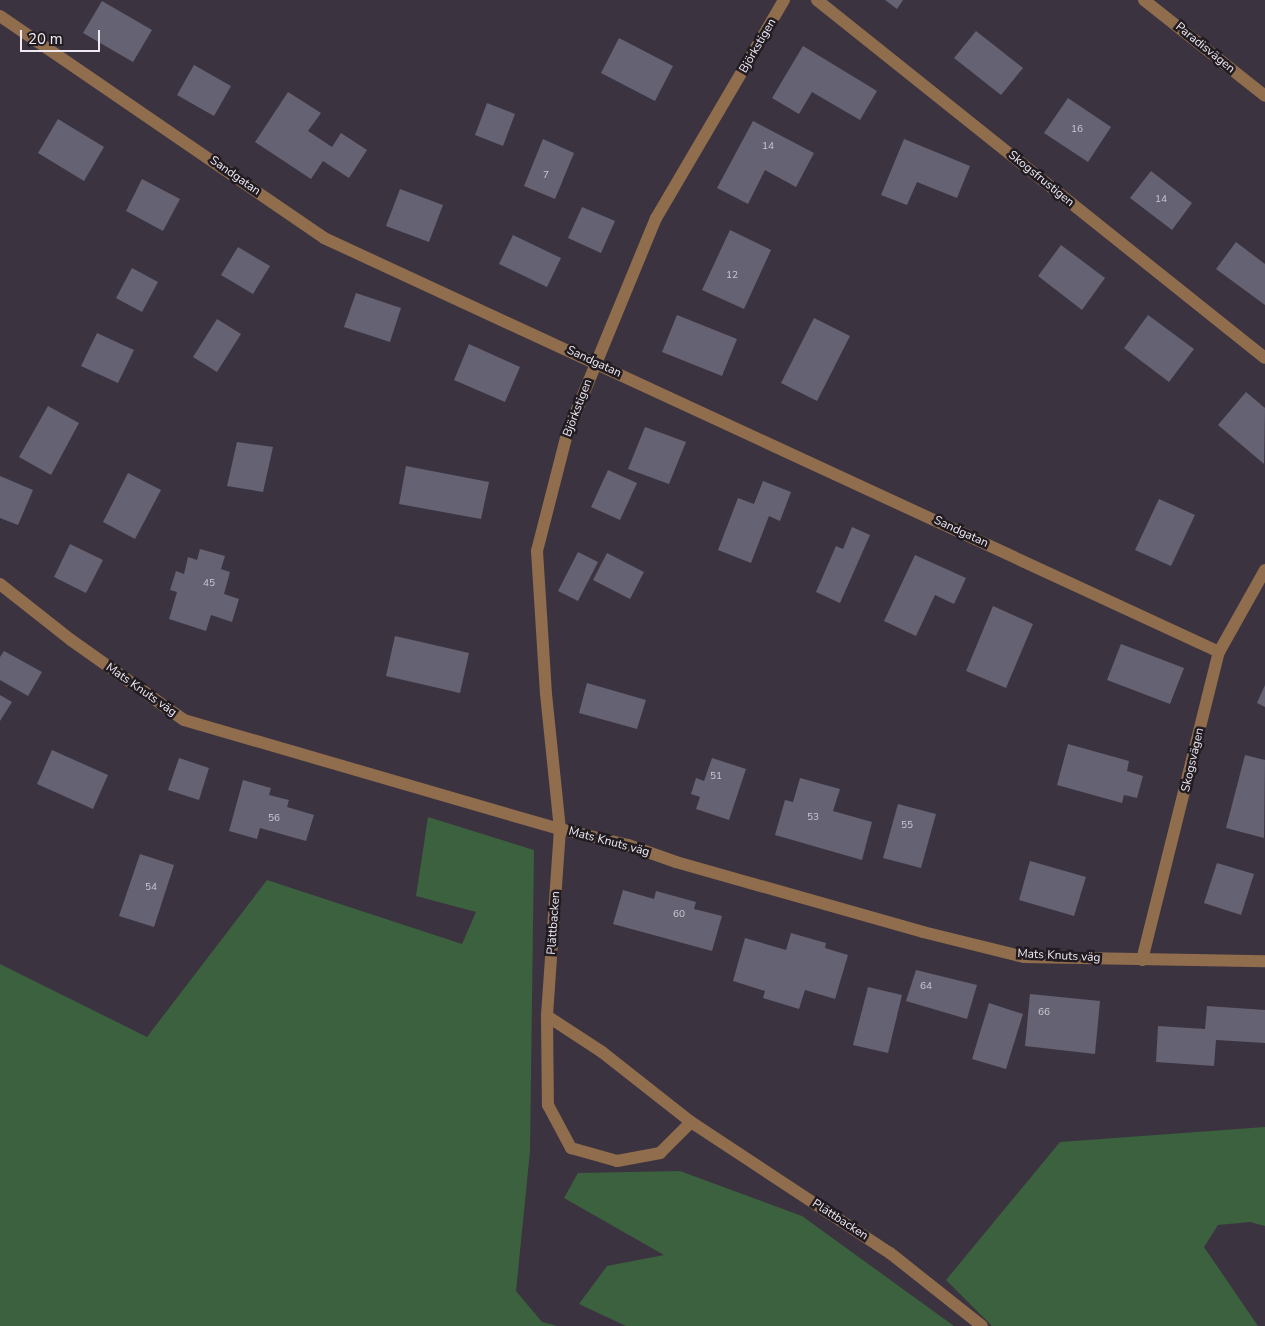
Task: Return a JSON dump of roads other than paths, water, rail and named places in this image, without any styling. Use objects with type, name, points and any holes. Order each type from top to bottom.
[{"type":"street","name":"Björkstigen","points":[[560,829],[546,694],[537,551],[567,434],[656,218],[784,0]]},
{"type":"street","name":"Skogsfrustigen","points":[[817,0],[1265,358]]},
{"type":"street","name":"Paradisvägen","points":[[1144,0],[1265,96]]},
{"type":"street","name":"Sandgatan","points":[[0,16],[324,238],[1219,652]]},
{"type":"street","name":"Skogsvägen","points":[[1142,960],[1219,652],[1265,570]]},
{"type":"street","name":"Mats Knuts väg","points":[[0,584],[71,640],[184,720],[923,932],[1024,957],[1265,961]]},
{"type":"street","name":"Plättbacken","points":[[560,829],[548,1016],[548,1105],[571,1148],[617,1161],[660,1153],[691,1122]]},
{"type":"street","name":"Plättbacken","points":[[548,1016],[602,1052],[691,1122],[890,1253],[982,1326]]}]
